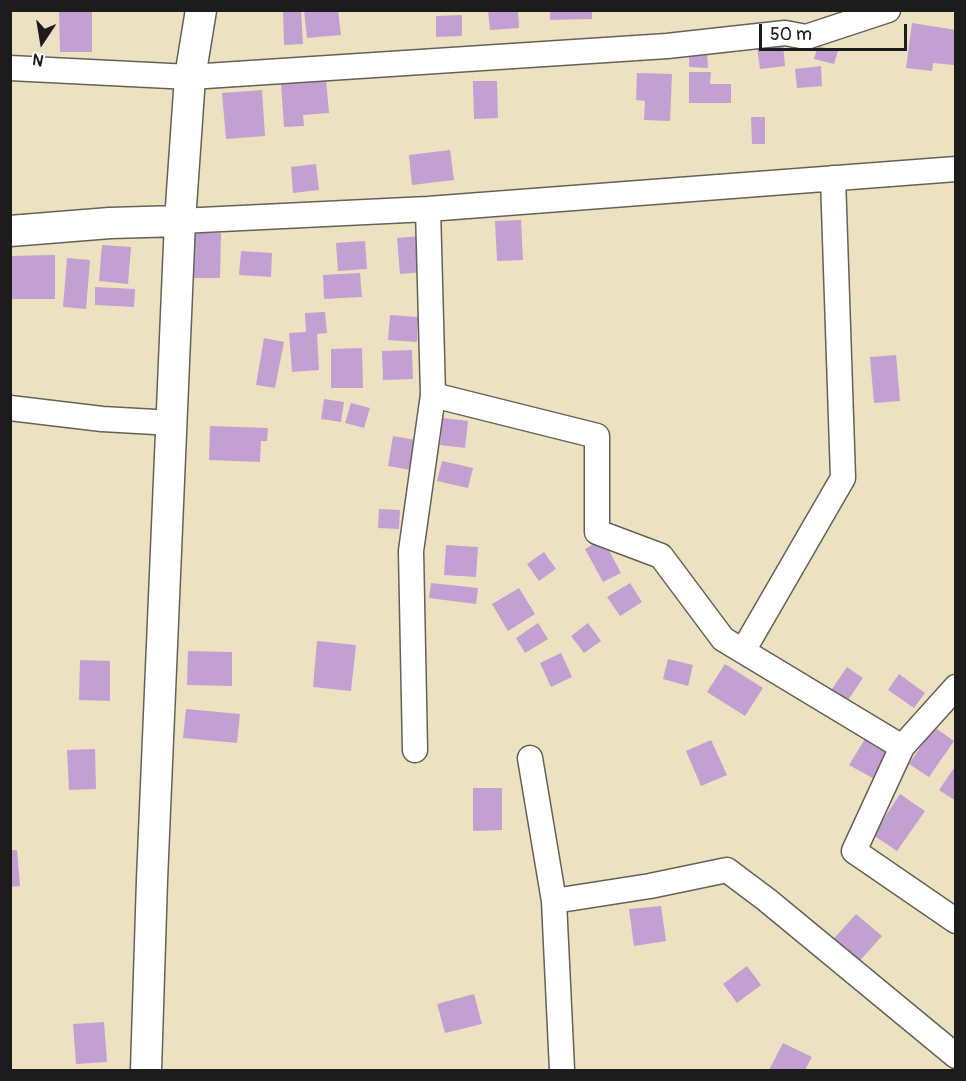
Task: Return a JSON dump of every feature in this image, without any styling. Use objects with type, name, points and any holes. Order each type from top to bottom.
[{"type":"street","points":[[146,1071],[180,221],[190,77],[201,10]]},
{"type":"street","points":[[10,68],[190,77],[667,46],[785,33],[806,37],[888,10]]},
{"type":"street","points":[[10,231],[110,223],[428,208],[956,169]]},
{"type":"street","points":[[743,651],[843,478],[833,178]]},
{"type":"street","points":[[415,750],[411,551],[433,395],[428,208]]},
{"type":"street","points":[[433,395],[597,436],[597,532],[661,556],[723,639],[902,747]]},
{"type":"street","points":[[10,408],[102,419],[173,423]]},
{"type":"street","points":[[956,687],[902,747],[855,851],[956,921]]},
{"type":"street","points":[[530,758],[554,901],[561,1071]]},
{"type":"street","points":[[554,901],[650,886],[727,870],[767,900],[956,1056]]},
{"type":"building","points":[[59,10],[92,10],[92,52],[60,52]]},
{"type":"building","points":[[283,10],[301,10],[303,44],[284,45]]},
{"type":"building","points":[[304,10],[338,10],[341,35],[307,38]]},
{"type":"building","points":[[488,10],[518,10],[519,28],[490,30]]},
{"type":"building","points":[[550,10],[592,10],[592,19],[550,20]]},
{"type":"building","points":[[462,15],[462,36],[436,37],[436,16]]},
{"type":"building","points":[[912,23],[956,30],[954,65],[933,63],[932,71],[906,68]]},
{"type":"building","points":[[783,44],[785,66],[760,69],[757,47]]},
{"type":"building","points":[[818,46],[838,51],[834,64],[814,59]]},
{"type":"building","points":[[689,51],[707,51],[708,68],[689,67]]},
{"type":"building","points":[[821,66],[822,86],[797,88],[795,69]]},
{"type":"building","points":[[689,72],[711,72],[710,84],[731,84],[731,103],[689,103]]},
{"type":"building","points":[[637,73],[672,74],[670,121],[644,120],[645,101],[636,100]]},
{"type":"building","points":[[326,80],[329,113],[303,115],[304,126],[284,127],[281,83]]},
{"type":"building","points":[[473,81],[497,81],[498,118],[474,119]]},
{"type":"building","points":[[262,90],[265,136],[226,139],[222,93]]},
{"type":"building","points":[[751,117],[765,117],[765,144],[752,144]]},
{"type":"building","points":[[450,150],[454,180],[412,185],[409,155]]},
{"type":"building","points":[[316,164],[319,190],[293,193],[291,167]]},
{"type":"building","points":[[521,220],[523,260],[497,261],[495,221]]},
{"type":"building","points":[[193,233],[221,233],[220,278],[193,278]]},
{"type":"building","points":[[421,236],[424,272],[400,274],[397,238]]},
{"type":"building","points":[[365,241],[367,269],[338,271],[336,243]]},
{"type":"building","points":[[102,245],[131,247],[128,284],[99,281]]},
{"type":"building","points":[[241,251],[272,253],[271,277],[239,275]]},
{"type":"building","points":[[55,255],[55,299],[10,299],[10,256]]},
{"type":"building","points":[[67,258],[90,260],[86,309],[63,307]]},
{"type":"building","points":[[360,273],[362,297],[324,299],[323,275]]},
{"type":"building","points":[[95,287],[135,289],[134,307],[95,305]]},
{"type":"building","points":[[325,312],[327,333],[317,334],[319,370],[292,372],[289,333],[306,332],[305,313]]},
{"type":"building","points":[[390,315],[418,317],[417,342],[388,340]]},
{"type":"building","points":[[264,338],[284,342],[275,388],[256,385]]},
{"type":"building","points":[[362,348],[363,388],[331,388],[331,349]]},
{"type":"building","points":[[412,350],[413,379],[383,380],[382,351]]},
{"type":"building","points":[[896,355],[900,401],[874,403],[870,357]]},
{"type":"building","points":[[324,399],[344,402],[341,422],[321,419]]},
{"type":"building","points":[[351,403],[370,408],[364,428],[345,423]]},
{"type":"building","points":[[443,418],[468,421],[465,448],[440,445]]},
{"type":"building","points":[[210,426],[268,428],[267,441],[261,441],[260,462],[209,460]]},
{"type":"building","points":[[393,436],[416,440],[411,470],[388,466]]},
{"type":"building","points":[[442,461],[473,468],[468,488],[437,481]]},
{"type":"building","points":[[379,509],[400,510],[399,529],[378,528]]},
{"type":"building","points":[[603,539],[621,573],[603,582],[585,549]]},
{"type":"building","points":[[446,545],[478,547],[476,577],[444,575]]},
{"type":"building","points":[[544,552],[556,569],[539,581],[527,564]]},
{"type":"building","points":[[431,583],[478,588],[476,604],[429,598]]},
{"type":"building","points":[[630,583],[642,602],[620,616],[607,597]]},
{"type":"building","points":[[519,588],[535,614],[508,631],[492,604]]},
{"type":"building","points":[[538,623],[548,639],[525,653],[516,638]]},
{"type":"building","points":[[588,623],[601,641],[584,653],[571,636]]},
{"type":"building","points":[[317,641],[356,645],[351,691],[313,687]]},
{"type":"building","points":[[188,651],[232,652],[232,686],[187,685]]},
{"type":"building","points":[[561,653],[572,677],[551,687],[540,663]]},
{"type":"building","points":[[668,659],[693,665],[688,686],[663,679]]},
{"type":"building","points":[[80,660],[110,661],[110,701],[79,700]]},
{"type":"building","points":[[725,664],[763,688],[745,716],[707,692]]},
{"type":"building","points":[[847,667],[863,678],[846,703],[830,692]]},
{"type":"building","points":[[899,674],[925,693],[914,708],[888,690]]},
{"type":"building","points":[[186,709],[240,714],[237,743],[183,738]]},
{"type":"building","points":[[934,727],[954,741],[929,777],[909,764]]},
{"type":"building","points":[[865,739],[891,754],[876,780],[849,765]]},
{"type":"building","points":[[711,740],[727,775],[701,786],[686,751]]},
{"type":"building","points":[[95,749],[96,789],[69,790],[67,750]]},
{"type":"building","points":[[956,765],[956,801],[939,790]]},
{"type":"building","points":[[473,788],[502,788],[502,830],[473,831]]},
{"type":"building","points":[[900,794],[925,811],[897,851],[873,835]]},
{"type":"building","points":[[10,850],[17,850],[20,886],[10,887]]},
{"type":"building","points":[[661,906],[666,941],[634,946],[629,909]]},
{"type":"building","points":[[856,914],[882,936],[855,966],[829,944]]},
{"type":"building","points":[[747,966],[761,985],[737,1003],[723,984]]},
{"type":"building","points":[[474,994],[482,1024],[445,1033],[437,1004]]},
{"type":"building","points":[[104,1022],[107,1062],[76,1064],[73,1024]]},
{"type":"building","points":[[783,1043],[812,1057],[805,1070],[769,1070]]}]
